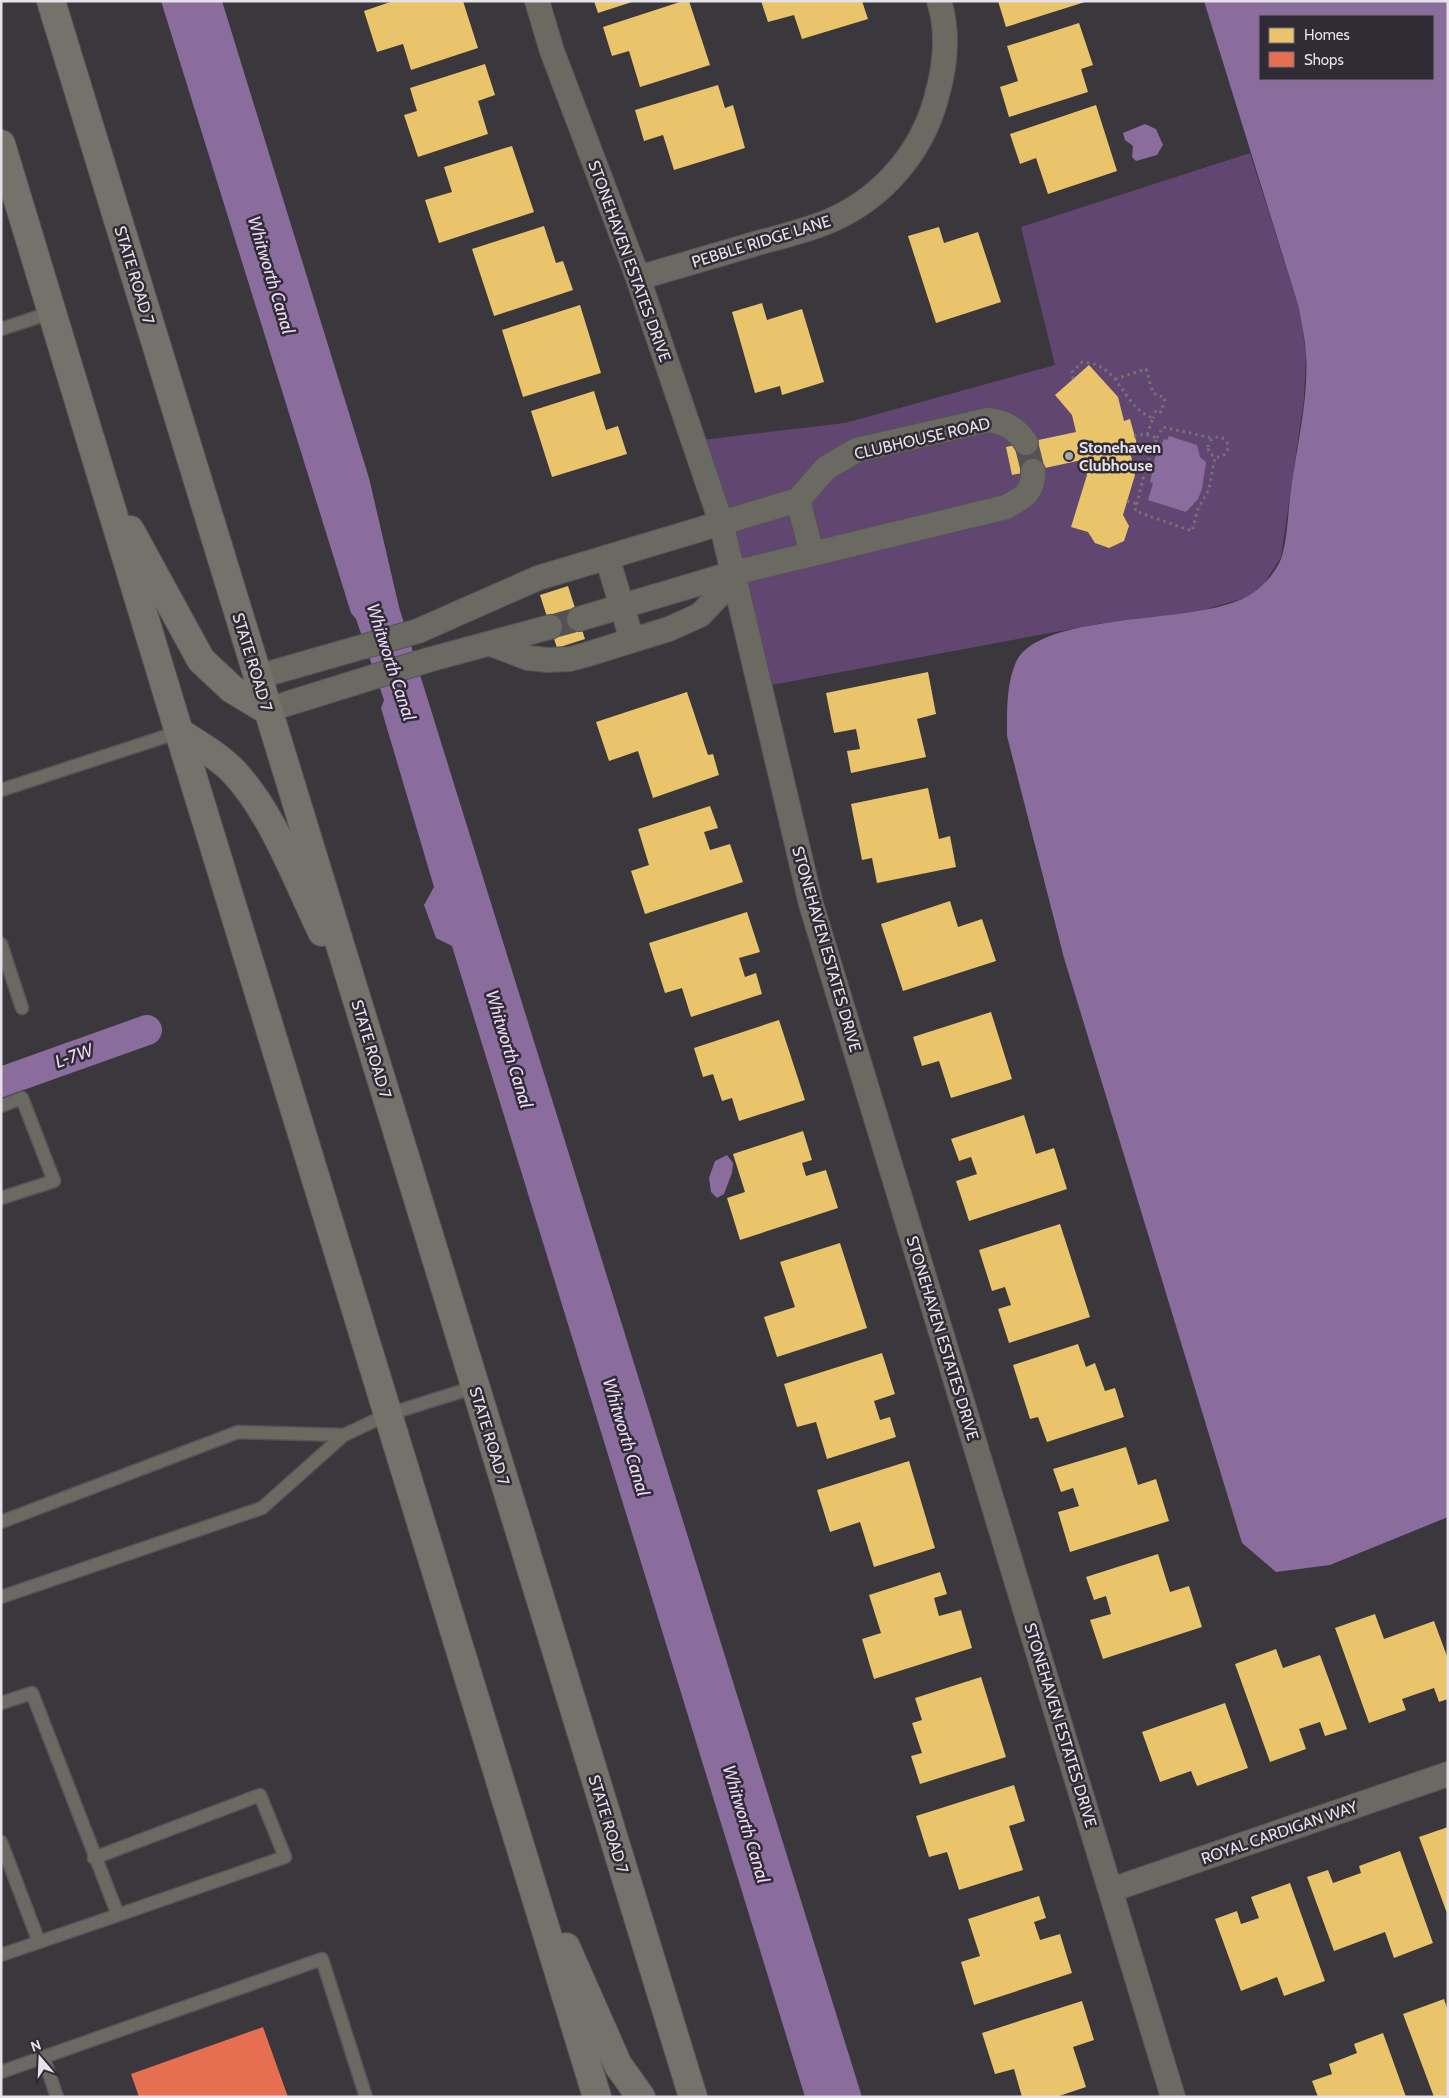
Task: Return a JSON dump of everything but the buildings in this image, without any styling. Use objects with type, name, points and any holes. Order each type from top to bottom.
[{"type":"main road","name":"STATE ROAD 7","points":[[52,1],[267,710],[693,2097]]},
{"type":"main road","points":[[1,144],[597,2097]]},
{"type":"main road","points":[[104,483],[201,660],[232,689],[267,710]]},
{"type":"main road","points":[[179,732],[207,750],[234,772],[265,814],[361,1012]]},
{"type":"main road","points":[[513,1826],[618,2065],[641,2097]]},
{"type":"street","name":"STONEHAVEN ESTATES DRIVE","points":[[537,1],[552,52],[638,278],[721,522],[811,904],[1111,1890],[1152,2033],[1173,2097]]},
{"type":"street","name":"PEBBLE RIDGE LANE","points":[[638,278],[834,219],[865,201],[893,176],[916,148],[932,114],[942,79],[945,42],[939,1]]},
{"type":"street","name":"CLUBHOUSE ROAD","points":[[798,500],[826,468],[857,450],[988,420],[1001,422],[1012,427],[1026,443]]},
{"type":"street","points":[[579,619],[734,573],[1006,507],[1026,496],[1031,489],[1033,471]]},
{"type":"street","points":[[258,677],[418,631],[538,578],[798,500],[812,554]]},
{"type":"street","points":[[607,557],[632,640]]},
{"type":"street","points":[[492,644],[528,658],[548,660],[570,659],[700,616],[722,593],[734,573]]},
{"type":"street","points":[[267,710],[366,678],[550,627]]},
{"type":"street","name":"ROYAL CARDIGAN WAY","points":[[1111,1890],[1448,1774]]},
{"type":"lane","points":[[1,329],[53,312]]},
{"type":"lane","points":[[1,790],[179,732]]},
{"type":"lane","points":[[1,944],[22,1008]]},
{"type":"lane","points":[[1,1106],[22,1098],[54,1181],[1,1198]]},
{"type":"lane","points":[[1,1597],[262,1508],[344,1435],[389,1414],[475,1386]]},
{"type":"lane","points":[[1,1522],[238,1432],[344,1435]]},
{"type":"lane","points":[[1,1703],[32,1692],[94,1858],[118,1915]]},
{"type":"lane","points":[[1,1955],[285,1857],[260,1795],[94,1858]]},
{"type":"lane","points":[[1,1842],[39,1942]]},
{"type":"lane","points":[[1,2072],[322,1959],[366,2097]]},
{"type":"lane","points":[[43,2056],[56,2097]]},
{"type":"path","points":[[1073,380],[1072,372],[1082,362],[1103,367],[1116,379],[1136,408],[1153,418]]},
{"type":"path","points":[[1116,379],[1146,369],[1153,393],[1165,398],[1161,412],[1156,410],[1147,434]]},
{"type":"path","points":[[1163,426],[1212,438],[1222,437],[1229,446],[1225,455],[1215,457],[1209,489],[1198,510],[1192,531],[1135,511],[1146,467],[1163,426]]},
{"type":"path","points":[[1134,436],[1147,434],[1157,438]]},
{"type":"path","points":[[1212,438],[1208,450],[1215,457]]},
{"type":"path","points":[[1127,501],[1137,504]]},
{"type":"shaded area","points":[[1250,153],[1299,308],[1306,353],[1304,399],[1281,557],[1264,584],[1248,597],[1193,613],[1098,624],[761,687],[693,441],[845,423],[1055,365],[1021,227]]},
{"type":"water","name":"Whitworth Canal","points":[[161,1],[222,1],[369,478],[399,607],[862,2097],[805,2097],[452,946],[436,938],[424,905],[434,887],[381,708],[384,700],[356,619],[351,613]]},
{"type":"water","points":[[1204,1],[1448,1],[1448,1517],[1330,1565],[1276,1572],[1242,1543],[1064,958],[1007,736],[1007,718],[1010,680],[1016,662],[1031,645],[1056,634],[1087,626],[1194,612],[1224,605],[1253,593],[1273,574],[1282,556],[1287,531],[1291,489],[1306,387],[1305,342],[1299,308]]},
{"type":"water","points":[[1145,124],[1156,129],[1163,145],[1157,155],[1136,161],[1132,157],[1133,146],[1125,140],[1123,133]]},
{"type":"water","points":[[1169,436],[1197,445],[1200,457],[1206,462],[1202,489],[1198,499],[1186,512],[1148,500],[1153,483],[1150,482],[1155,458],[1164,439],[1167,440]]},
{"type":"water","points":[[727,1155],[733,1163],[732,1173],[724,1194],[717,1198],[711,1192],[709,1178],[715,1161]]},
{"type":"waterway","name":"L-7W","points":[[1,1082],[147,1030]]},
{"type":"tunnel","points":[[1026,443],[1033,471]]},
{"type":"tunnel","points":[[550,627],[579,619]]},
{"type":"place","name":"Stonehaven Clubhouse","points":[[1069,456]]}]
